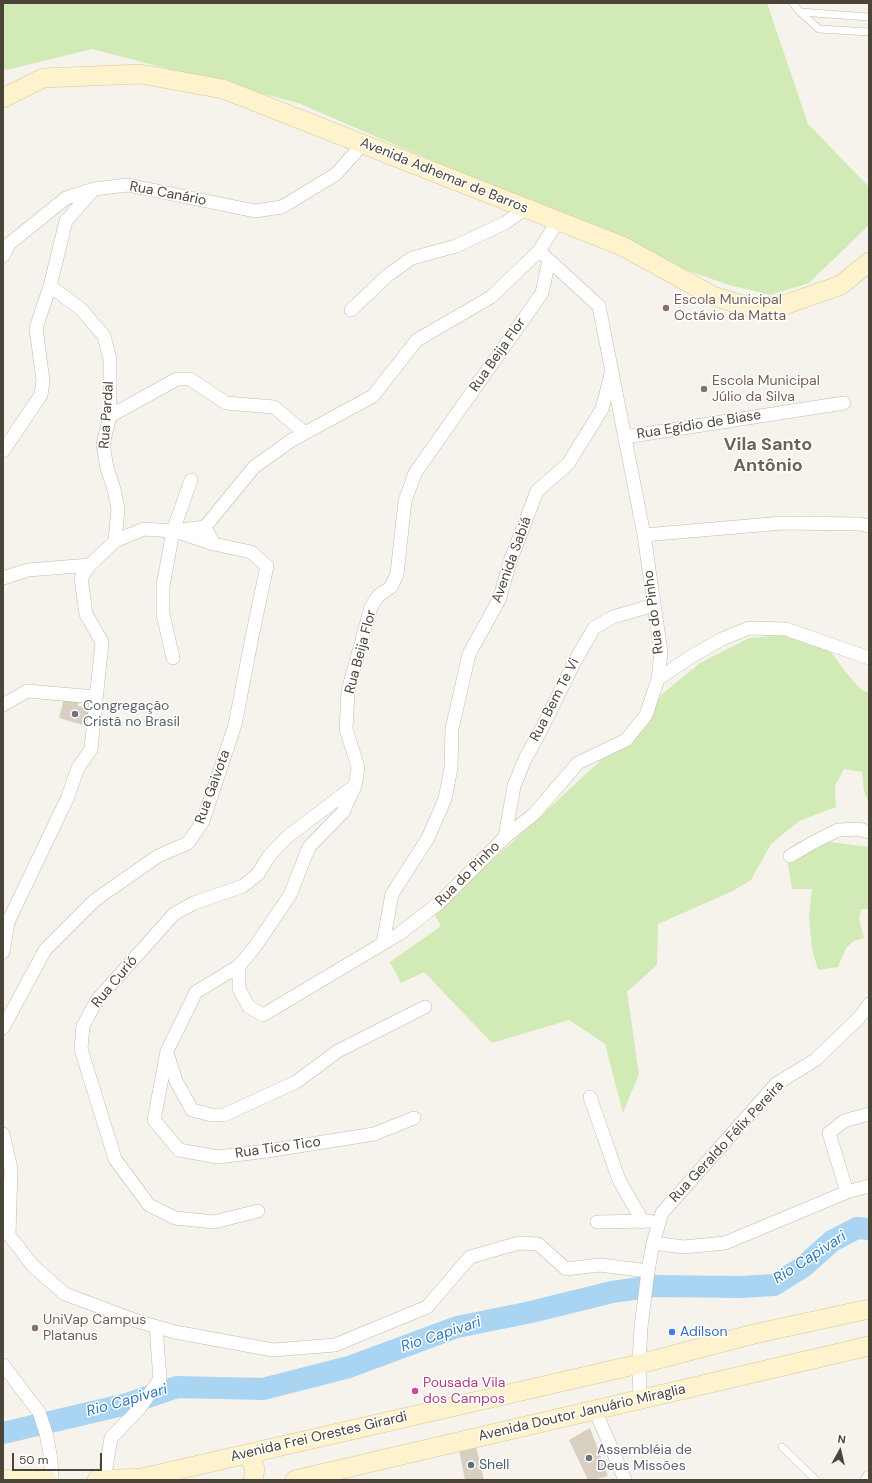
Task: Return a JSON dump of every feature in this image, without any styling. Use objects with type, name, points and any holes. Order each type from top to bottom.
[{"type":"main road","name":"Avenida Adhemar de Barros","points":[[3,98],[43,78],[140,74],[223,89],[622,246],[713,296],[749,307],[781,306],[841,285],[869,262]]},
{"type":"main road","name":"Avenida Frei Orestes Girardi","points":[[96,1480],[142,1478],[639,1364],[754,1334],[869,1309]]},
{"type":"main road","name":"Avenida Doutor Januário Miraglia","points":[[295,1480],[869,1346]]},
{"type":"main road","points":[[248,1454],[255,1469],[253,1480]]},
{"type":"main road","points":[[3,1478],[47,1480]]},
{"type":"street","name":"Rua Canário","points":[[3,256],[9,244],[66,198],[94,190],[128,185],[255,212],[282,207],[336,174],[363,144]]},
{"type":"street","points":[[3,451],[41,395],[43,381],[36,328],[50,286],[66,221],[94,190]]},
{"type":"street","points":[[351,310],[388,275],[412,258],[456,246],[505,223],[526,208]]},
{"type":"street","points":[[3,952],[8,922],[67,799],[78,768],[91,749],[102,642],[86,614],[81,578],[90,565],[115,541],[144,529],[173,530],[205,527],[254,467],[292,440],[373,396],[417,340],[491,297],[539,251],[558,221]]},
{"type":"street","name":"Rua do Pinho","points":[[239,966],[239,989],[249,1007],[263,1015],[399,934],[439,903],[505,837],[534,814],[578,763],[626,740],[646,715],[658,679],[661,652],[644,535],[626,436],[599,306],[539,251]]},
{"type":"street","name":"Rua Beija Flor","points":[[154,1120],[167,1051],[196,992],[239,966],[254,948],[290,895],[308,847],[343,812],[355,786],[358,766],[346,729],[348,690],[371,607],[378,596],[391,587],[397,574],[405,501],[415,473],[542,293],[549,260]]},
{"type":"street","name":"Rua Pardal","points":[[50,286],[81,309],[104,336],[110,359],[110,416],[103,444],[107,468],[114,489],[118,509],[115,541]]},
{"type":"street","name":"Avenida Sabiá","points":[[383,943],[392,894],[428,838],[445,799],[451,768],[452,729],[469,654],[499,600],[511,559],[537,491],[568,464],[576,452],[602,409],[612,371]]},
{"type":"street","points":[[110,416],[177,379],[190,379],[226,403],[274,407],[305,433]]},
{"type":"street","name":"Rua Egídio de Biase","points":[[626,436],[844,404]]},
{"type":"street","points":[[173,658],[163,614],[164,586],[173,530],[191,480]]},
{"type":"street","points":[[644,535],[783,523],[859,524],[869,526]]},
{"type":"street","points":[[205,527],[214,544]]},
{"type":"street","points":[[173,530],[214,544]]},
{"type":"street","name":"Rua Gaivota","points":[[3,1028],[45,950],[95,900],[158,856],[188,843],[203,821],[235,725],[252,637],[268,566],[251,552],[214,544]]},
{"type":"street","points":[[3,578],[28,570],[90,565]]},
{"type":"street","name":"Rua Bem Te Vi","points":[[505,837],[514,786],[525,758],[542,730],[574,663],[594,628],[613,616],[654,605]]},
{"type":"street","points":[[658,679],[692,656],[722,639],[749,628],[786,629],[869,658]]},
{"type":"street","points":[[3,705],[28,691],[96,697]]},
{"type":"street","name":"Rua Curió","points":[[258,1211],[214,1222],[175,1218],[149,1205],[115,1159],[81,1049],[83,1026],[97,1000],[174,914],[194,904],[243,886],[258,874],[269,856],[286,837],[355,786]]},
{"type":"street","points":[[790,856],[838,830],[860,829],[869,832]]},
{"type":"street","name":"Rua Geraldo Félix Pereira","points":[[640,1399],[639,1364],[641,1327],[653,1243],[662,1213],[776,1084],[815,1060],[859,1018],[869,1004]]},
{"type":"street","points":[[167,1051],[176,1081],[192,1110],[211,1115],[224,1115],[296,1082],[338,1051],[425,1007]]},
{"type":"street","points":[[590,1097],[619,1180],[643,1222]]},
{"type":"street","points":[[847,1192],[829,1133],[844,1121],[869,1114]]},
{"type":"street","name":"Rua Tico Tico","points":[[154,1120],[179,1150],[218,1157],[267,1151],[374,1134],[414,1118]]},
{"type":"street","points":[[3,1134],[11,1169],[9,1235],[33,1266],[65,1294],[156,1327],[175,1332],[273,1350],[335,1344],[427,1307],[470,1257],[519,1243],[538,1244],[566,1269],[600,1265],[647,1277]]},
{"type":"street","points":[[653,1243],[684,1247],[725,1243],[847,1192],[869,1186]]},
{"type":"street","points":[[597,1222],[659,1221]]},
{"type":"street","points":[[104,1480],[110,1438],[138,1409],[160,1379],[156,1327]]},
{"type":"street","points":[[3,1365],[39,1412],[46,1433],[51,1459],[52,1480]]},
{"type":"street","points":[[594,1410],[625,1480]]},
{"type":"lane","points":[[793,3],[800,12],[819,29],[869,32]]},
{"type":"lane","points":[[800,12],[869,17]]},
{"type":"lane","points":[[782,1447],[816,1480]]},
{"type":"green space","points":[[3,3],[767,3],[808,124],[869,187],[869,225],[809,283],[770,295],[729,285],[689,271],[298,103],[92,49],[3,70]]},
{"type":"green space","points":[[787,635],[828,648],[848,675],[862,690],[869,693],[869,805],[864,791],[862,772],[844,769],[835,786],[836,807],[799,821],[771,844],[751,880],[733,891],[658,924],[657,965],[627,992],[639,1074],[623,1113],[605,1044],[569,1020],[492,1043],[424,972],[401,983],[390,962],[441,926],[433,912],[509,845],[601,760],[626,746],[646,727],[661,695],[700,663],[749,638]]},
{"type":"green space","points":[[807,839],[869,847],[869,909],[861,909],[859,918],[864,938],[854,941],[846,948],[838,967],[818,970],[812,949],[809,917],[812,889],[792,889],[787,859],[790,849],[798,842]]},
{"type":"building","name":"Congregação Cristã no Brasil","points":[[64,699],[79,702],[78,706],[91,709],[87,726],[59,718]]},
{"type":"building","name":"Assembléia de Deus Missões","points":[[590,1428],[608,1476],[593,1480],[588,1480],[569,1440]]},
{"type":"building","name":"Shell","points":[[476,1446],[484,1480],[465,1480],[459,1450]]},
{"type":"waterway","name":"Rio Capivari","points":[[3,1433],[127,1404],[177,1387],[263,1389],[349,1367],[457,1327],[531,1312],[612,1292],[654,1286],[741,1287],[774,1285],[803,1267],[832,1241],[857,1228],[869,1229]]},
{"type":"place","name":"Escola Municipal Octávio da Matta","points":[[666,308]]},
{"type":"place","name":"Escola Municipal Júlio da Silva","points":[[704,389]]},
{"type":"place","name":"Congregação Cristã no Brasil","points":[[75,714]]},
{"type":"place","name":"UniVap Campus Platanus","points":[[35,1328]]},
{"type":"place","name":"Adilson","points":[[672,1332]]},
{"type":"place","name":"Pousada Vila dos Campos","points":[[415,1391]]},
{"type":"place","name":"Assembléia de Deus Missões","points":[[589,1458]]},
{"type":"place","name":"Shell","points":[[471,1465]]},
{"type":"district","name":"Vila Santo Antônio","points":[[768,455]]}]
